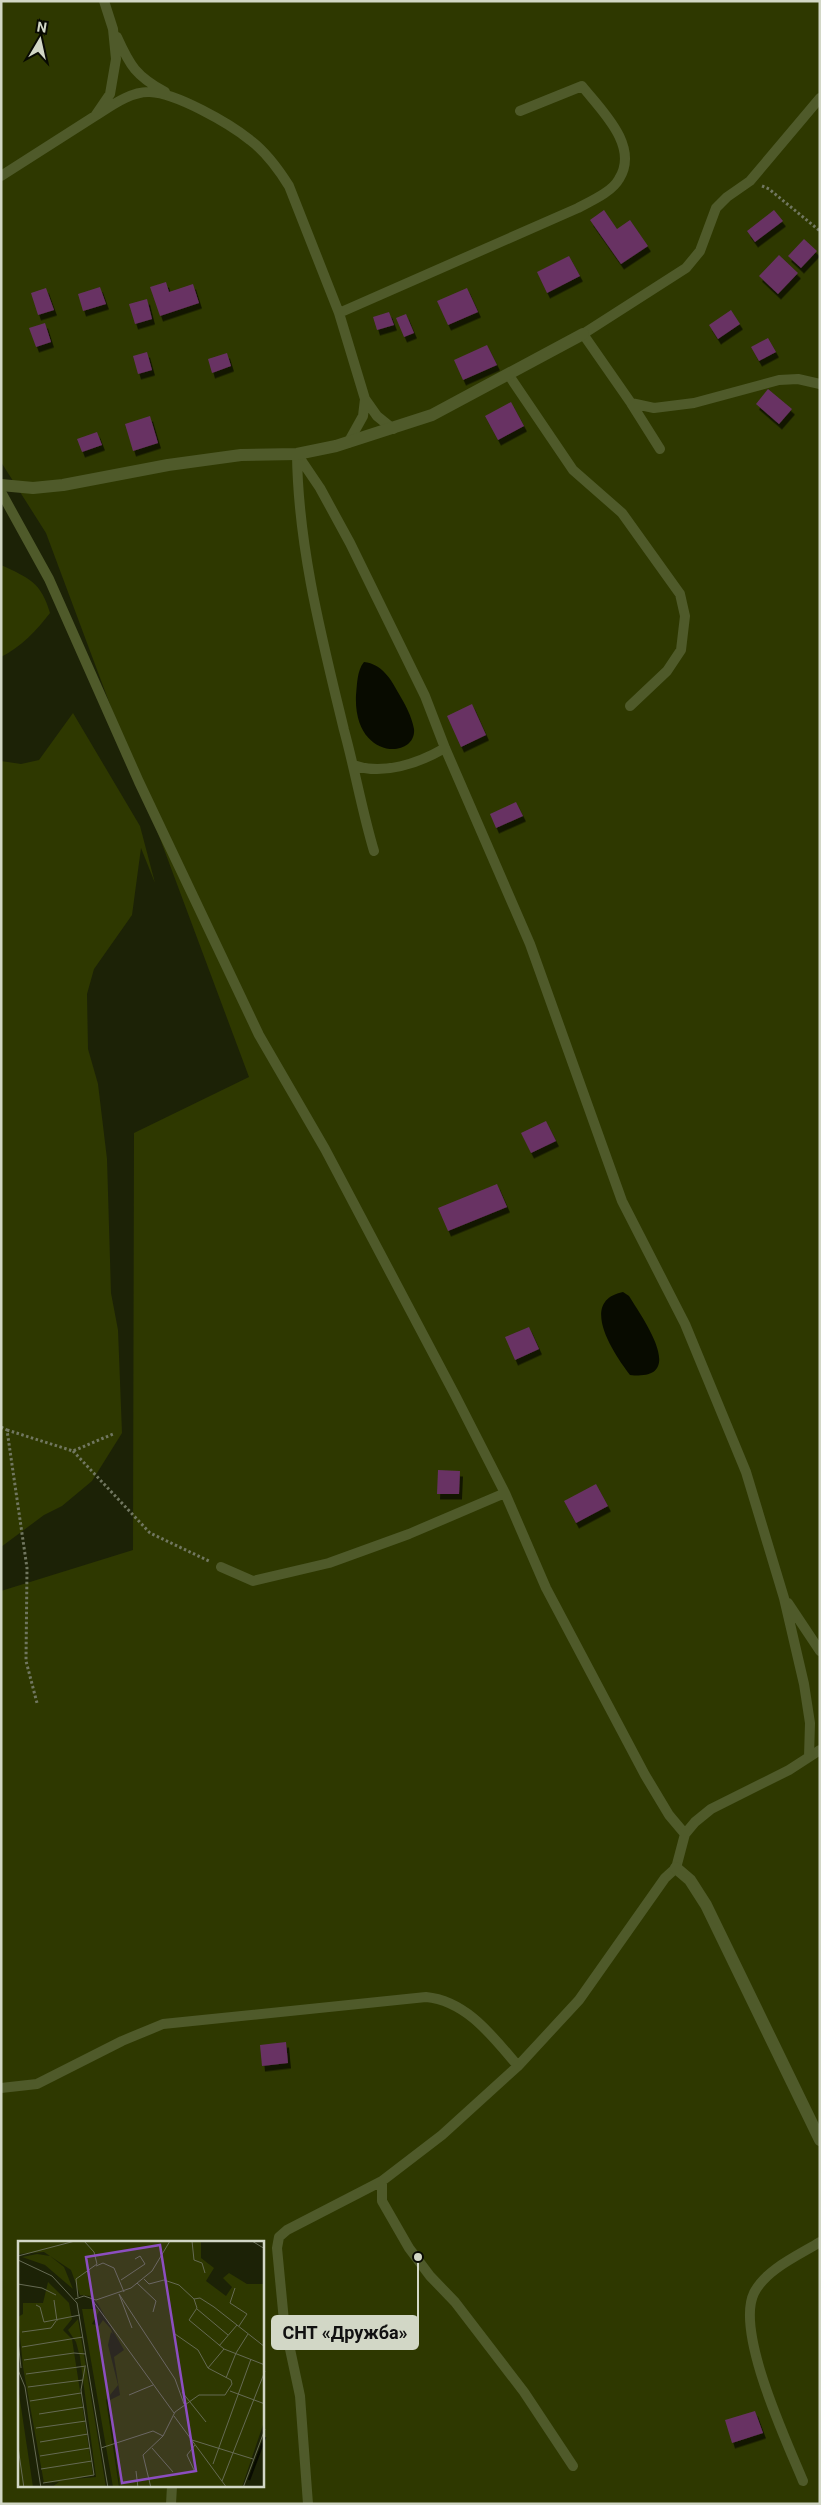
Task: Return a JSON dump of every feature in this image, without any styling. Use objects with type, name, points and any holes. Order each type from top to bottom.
[{"type":"street","points":[[1,485],[33,488],[63,485],[168,465],[241,455],[297,454],[348,443],[432,415],[584,334]]},
{"type":"street","points":[[676,1868],[690,1880],[706,1905],[820,2140]]},
{"type":"lane","points":[[104,1],[128,60],[143,80],[250,140],[278,169],[289,186],[339,312],[365,399],[377,416],[393,429]]},
{"type":"lane","points":[[95,116],[110,94],[114,76],[116,59],[114,29]]},
{"type":"lane","points":[[339,312],[578,208],[612,187],[620,179],[625,150],[621,136],[582,86],[520,112]]},
{"type":"lane","points":[[1,176],[95,116],[134,95],[149,92],[171,95]]},
{"type":"lane","points":[[660,449],[584,334],[686,268],[700,251],[716,208],[727,197],[750,181],[820,98]]},
{"type":"lane","points":[[508,374],[573,470],[622,513],[680,594],[685,616],[680,650],[667,671],[630,706]]},
{"type":"lane","points":[[631,403],[654,408],[694,402],[779,380],[798,379],[820,384]]},
{"type":"lane","points":[[348,443],[363,416],[365,399]]},
{"type":"lane","points":[[297,454],[320,488],[350,543],[424,696],[530,944],[622,1201],[684,1324],[746,1472],[784,1598],[810,1723],[809,1757]]},
{"type":"lane","points":[[297,454],[297,496],[302,540],[329,666],[353,765],[360,807],[374,851]]},
{"type":"lane","points":[[1,492],[50,579],[139,782],[258,1035],[324,1149],[505,1493],[555,1605],[645,1775],[669,1815],[685,1834]]},
{"type":"lane","points":[[353,765],[366,770],[394,767],[427,758],[445,748]]},
{"type":"lane","points":[[221,1567],[253,1581],[328,1563],[409,1534],[505,1493]]},
{"type":"lane","points":[[784,1598],[820,1651]]},
{"type":"lane","points":[[308,2504],[300,2396],[284,2321],[277,2248],[279,2237],[301,2222],[382,2181],[442,2135],[518,2066],[579,2000],[665,1878],[676,1868],[685,1834],[695,1822],[711,1809],[789,1770],[820,1750]]},
{"type":"lane","points":[[1,2088],[37,2084],[163,2024],[426,1997],[440,1998],[464,2010],[494,2038],[518,2066]]},
{"type":"lane","points":[[382,2181],[382,2201],[409,2248],[430,2276],[455,2302],[524,2392],[573,2466]]},
{"type":"lane","points":[[803,2481],[773,2410],[754,2348],[749,2311],[754,2293],[770,2274],[820,2242]]},
{"type":"lane","points":[[172,2488],[172,2504]]},
{"type":"path","points":[[750,181],[769,189],[820,231]]},
{"type":"path","points":[[1,1427],[74,1451],[150,1532],[221,1567]]},
{"type":"path","points":[[7,1430],[28,1568],[26,1660],[37,1703]]},
{"type":"path","points":[[74,1451],[113,1434]]},
{"type":"green space","points":[[1,1],[820,1],[820,2504],[1,2504],[1,1591],[133,1550],[134,1133],[249,1077],[46,533],[1,462]]},
{"type":"green space","points":[[1,565],[33,582],[42,594],[50,613],[28,638],[1,657]]},
{"type":"green space","points":[[73,713],[140,826],[155,883],[141,848],[132,915],[94,969],[87,994],[88,1049],[98,1084],[107,1159],[111,1293],[118,1330],[122,1433],[92,1481],[62,1506],[44,1515],[1,1547],[1,761],[21,764],[39,760]]},
{"type":"shaded area","points":[[364,662],[376,666],[385,673],[406,706],[414,729],[412,739],[406,746],[396,749],[385,748],[374,743],[364,732],[358,717],[356,695],[359,673]]},
{"type":"shaded area","points":[[623,1292],[629,1296],[635,1305],[656,1346],[659,1358],[657,1368],[648,1374],[630,1375],[609,1342],[604,1329],[601,1317],[603,1306],[610,1297]]},
{"type":"building","points":[[604,210],[617,229],[630,220],[648,246],[621,264],[590,220]]},
{"type":"building","points":[[774,210],[783,221],[755,242],[747,231]]},
{"type":"building","points":[[804,239],[817,251],[801,268],[788,256]]},
{"type":"building","points":[[779,255],[798,273],[778,294],[759,276]]},
{"type":"building","points":[[569,256],[580,276],[547,293],[537,272]]},
{"type":"building","points":[[166,282],[169,292],[193,284],[199,303],[160,316],[150,287]]},
{"type":"building","points":[[100,287],[106,304],[83,311],[78,294]]},
{"type":"building","points":[[46,288],[54,310],[38,315],[31,293]]},
{"type":"building","points":[[467,288],[478,312],[448,325],[437,301]]},
{"type":"building","points":[[147,299],[152,319],[135,324],[129,304]]},
{"type":"building","points":[[731,310],[740,324],[718,339],[709,325]]},
{"type":"building","points":[[389,312],[394,325],[377,330],[373,317]]},
{"type":"building","points":[[406,314],[414,333],[404,337],[396,318]]},
{"type":"building","points":[[45,323],[51,342],[36,347],[29,328]]},
{"type":"building","points":[[768,338],[776,352],[759,361],[751,347]]},
{"type":"building","points":[[487,345],[497,365],[463,380],[454,360]]},
{"type":"building","points":[[147,352],[152,370],[138,374],[133,356]]},
{"type":"building","points":[[227,353],[231,366],[212,373],[208,359]]},
{"type":"building","points":[[768,389],[792,409],[779,424],[756,404]]},
{"type":"building","points":[[511,402],[524,426],[498,440],[485,416]]},
{"type":"building","points":[[150,416],[158,443],[133,451],[125,424]]},
{"type":"building","points":[[97,432],[102,445],[82,452],[77,439]]},
{"type":"building","points":[[472,704],[486,735],[461,747],[447,716]]},
{"type":"building","points":[[516,802],[523,816],[496,828],[490,814]]},
{"type":"building","points":[[546,1121],[556,1141],[531,1153],[521,1133]]},
{"type":"building","points":[[497,1184],[507,1207],[448,1231],[438,1208]]},
{"type":"building","points":[[529,1327],[539,1349],[515,1360],[505,1337]]},
{"type":"building","points":[[438,1470],[460,1471],[459,1494],[437,1494]]},
{"type":"building","points":[[596,1484],[608,1506],[576,1523],[564,1501]]},
{"type":"building","points":[[286,2042],[288,2063],[262,2066],[260,2045]]},
{"type":"building","points":[[755,2411],[763,2433],[732,2443],[725,2420]]},
{"type":"place","name":"СНТ «Дружба»","points":[[418,2257]]}]
